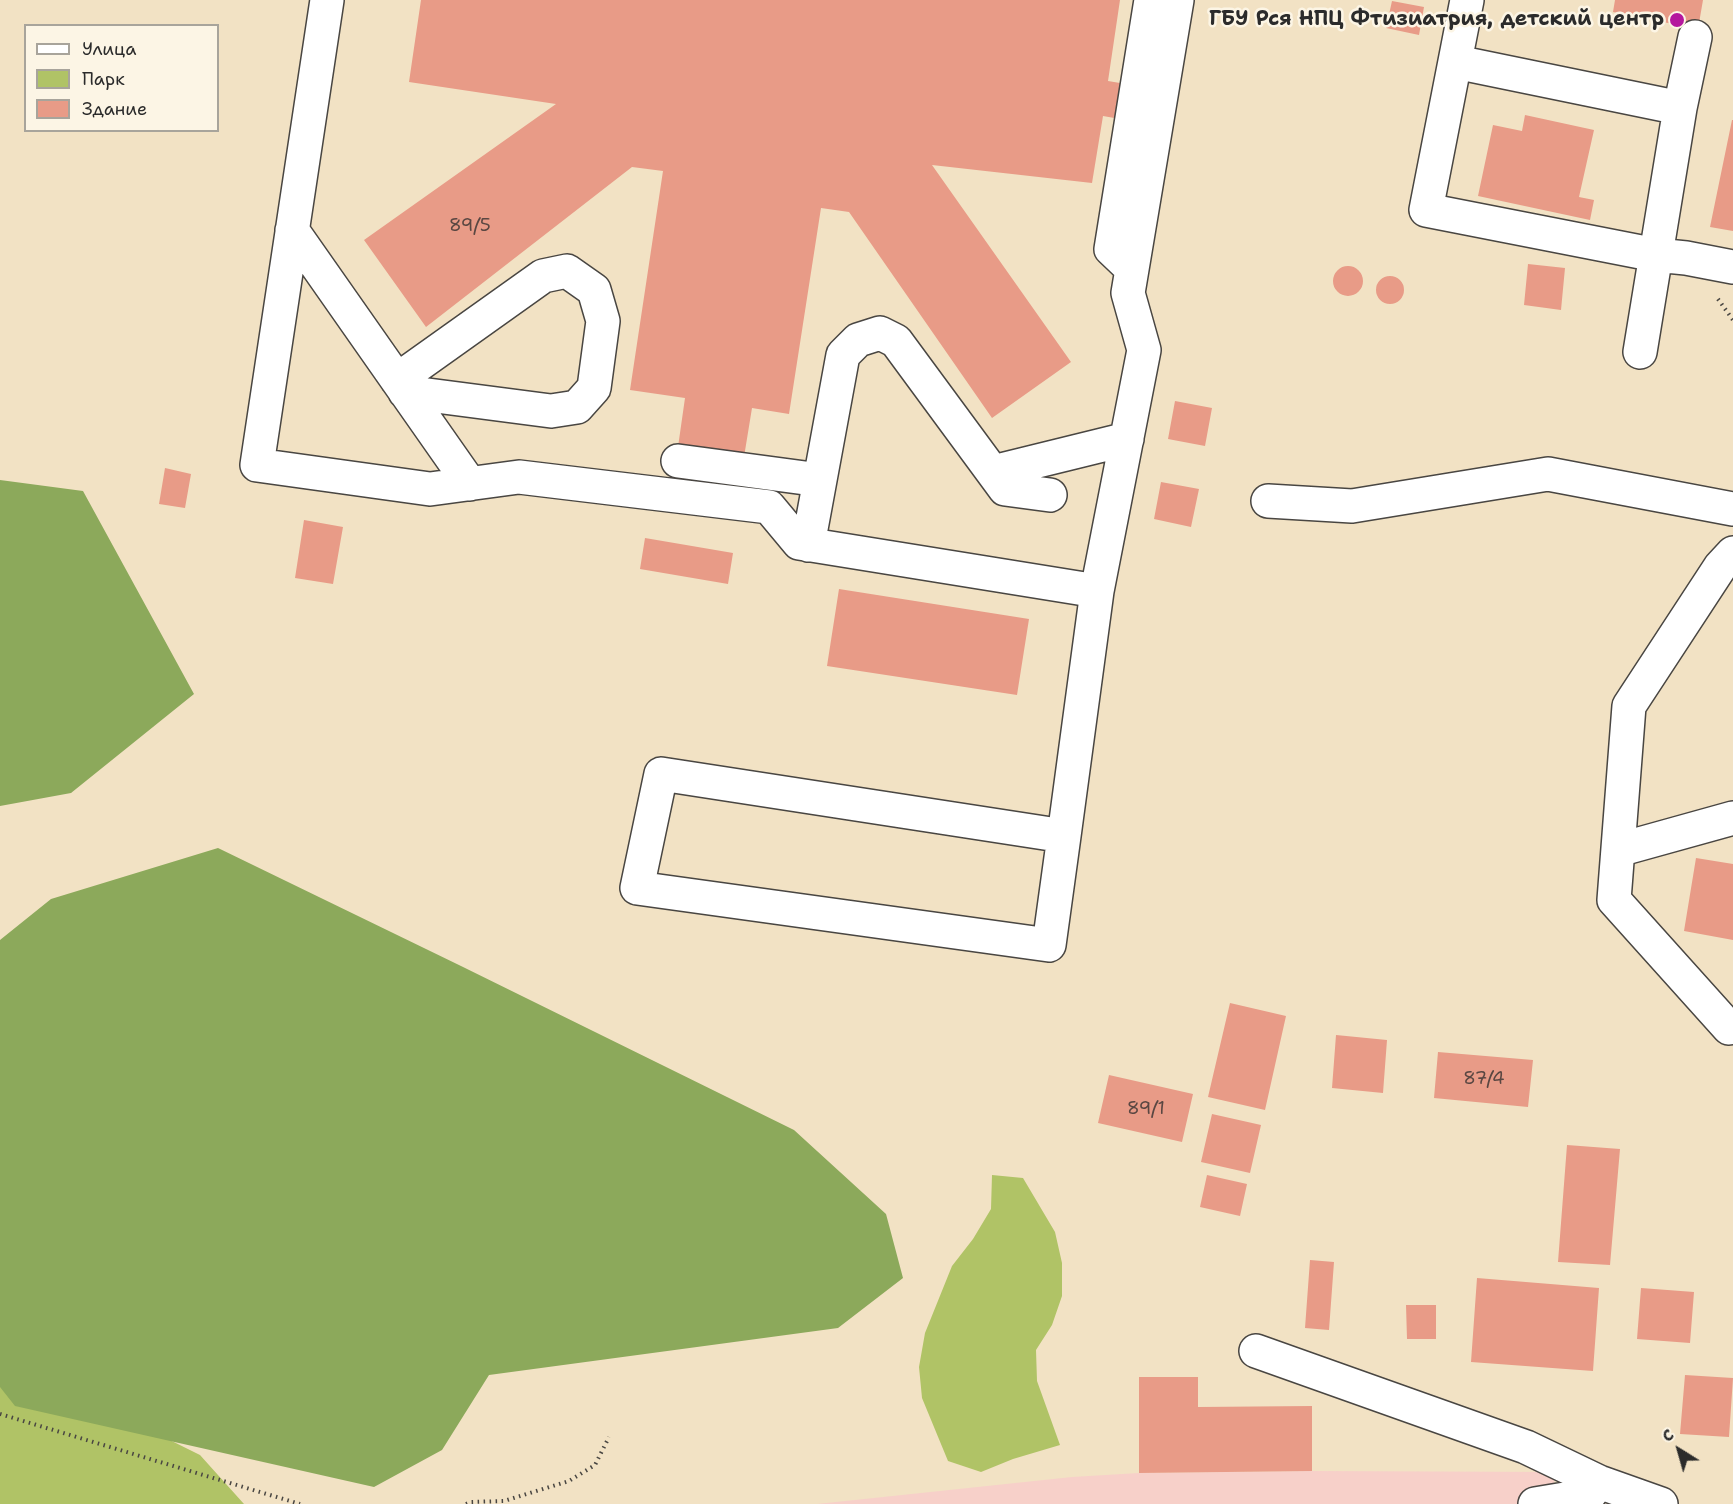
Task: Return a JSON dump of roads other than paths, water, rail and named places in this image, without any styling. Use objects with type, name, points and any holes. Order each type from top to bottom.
[{"type":"lane","points":[[327,0],[257,465],[429,489],[519,477],[769,507],[800,543],[807,545],[1097,591]]},
{"type":"lane","points":[[1132,269],[1111,249],[1151,0]]},
{"type":"lane","points":[[1064,836],[661,774],[637,888],[1049,945],[1064,836],[1097,591],[1144,350],[1128,293],[1177,0]]},
{"type":"lane","points":[[1467,0],[1426,210],[1656,255],[1733,267]]},
{"type":"lane","points":[[1640,352],[1680,108],[1695,38]]},
{"type":"lane","points":[[1456,62],[1680,108]]},
{"type":"lane","points":[[292,230],[470,484]]},
{"type":"lane","points":[[567,271],[594,290],[603,321],[594,388],[577,407],[551,411],[401,386],[543,276],[567,271]]},
{"type":"lane","points":[[807,545],[843,355],[858,340],[880,333],[896,341],[1005,489],[1050,495]]},
{"type":"lane","points":[[993,472],[1127,439]]},
{"type":"lane","points":[[678,461],[820,480]]},
{"type":"lane","points":[[1268,501],[1352,506],[1548,474],[1733,509]]},
{"type":"lane","points":[[1729,1029],[1614,900],[1629,706],[1720,567],[1733,553]]},
{"type":"lane","points":[[1618,850],[1733,818]]},
{"type":"lane","points":[[1256,1352],[1526,1447],[1599,1482],[1661,1504]]},
{"type":"lane","points":[[1535,1504],[1589,1495],[1599,1482]]},
{"type":"place","name":"ГБУ Рся НПЦ Фтизиатрия, детский центр","points":[[1677,20]]}]
